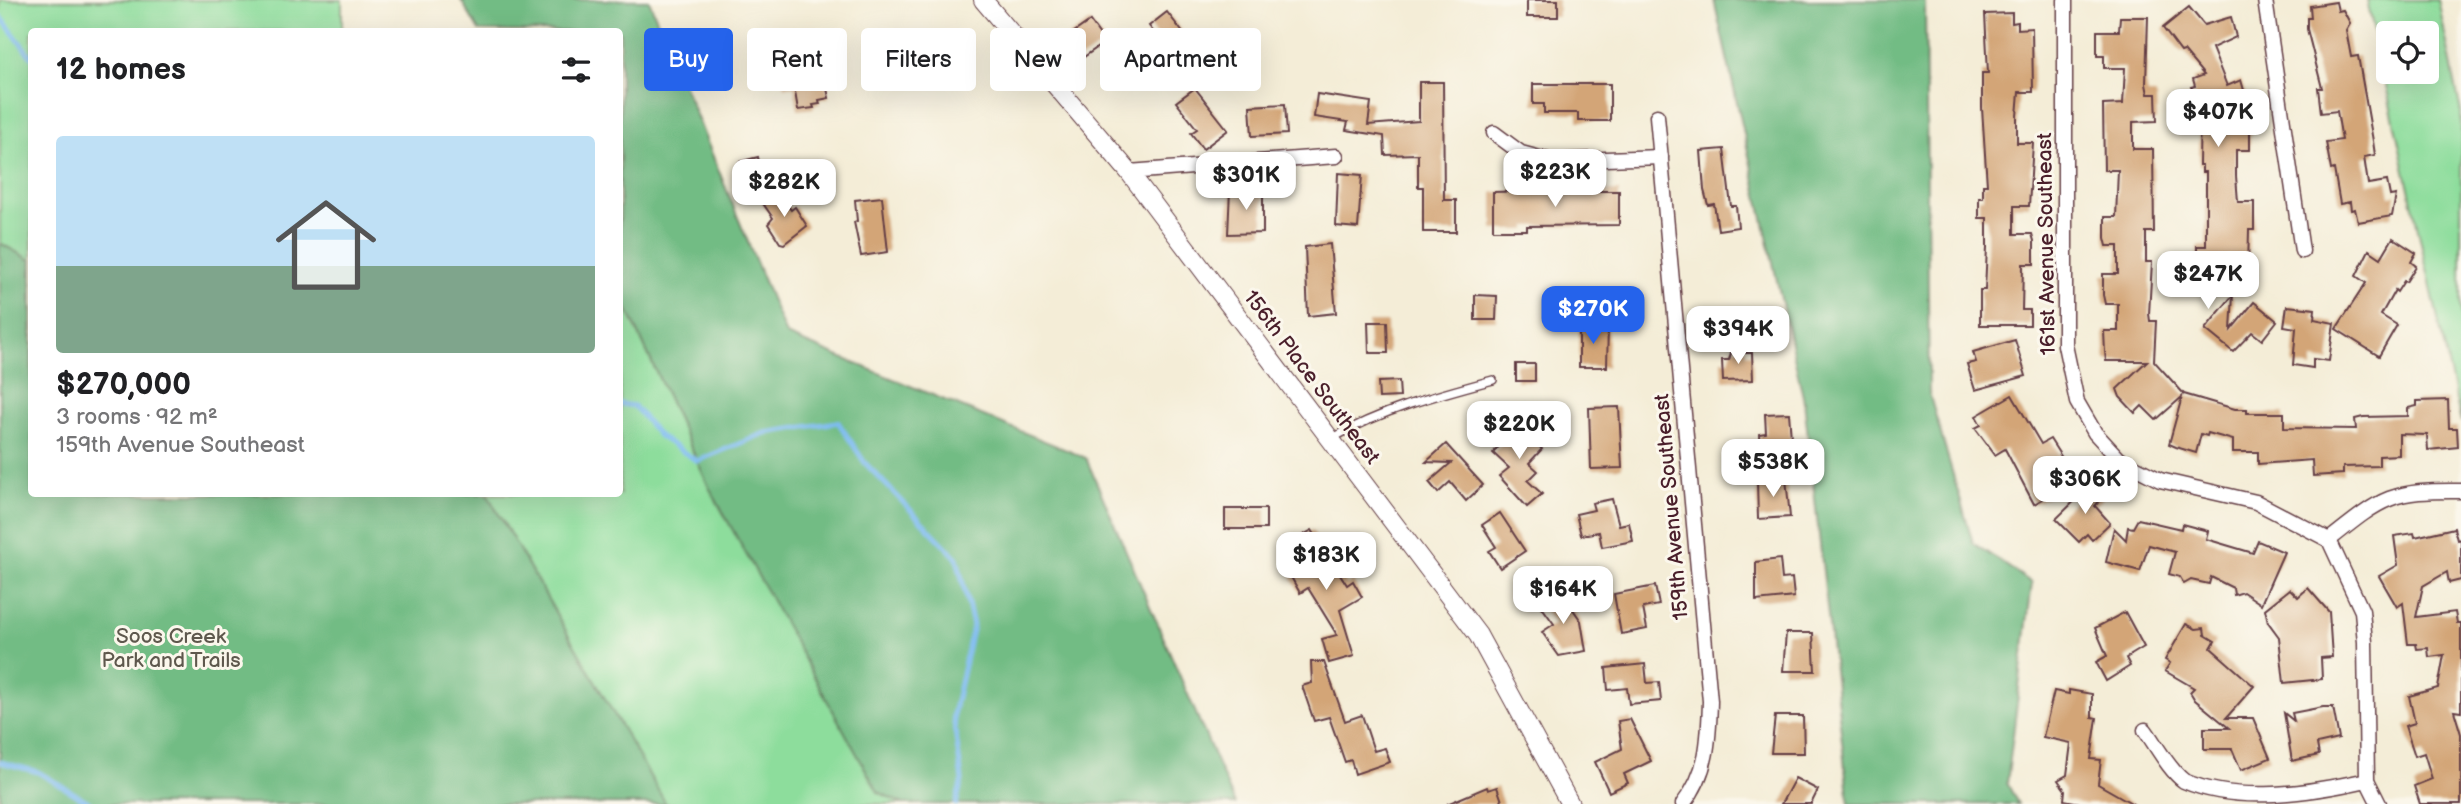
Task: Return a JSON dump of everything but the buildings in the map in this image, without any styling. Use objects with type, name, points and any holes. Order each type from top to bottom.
[{"type":"street","name":"156th Place Southeast","points":[[983,0],[1129,172],[1478,635],[1570,804]]},
{"type":"street","name":"161st Avenue Southeast","points":[[2065,0],[2065,345],[2077,402],[2095,433],[2119,459],[2160,480],[2256,502],[2329,540]]},
{"type":"street","points":[[2264,0],[2302,251]]},
{"type":"street","name":"159th Avenue Southeast","points":[[1657,116],[1710,701],[1706,760],[1699,781],[1683,804]]},
{"type":"street","points":[[1494,133],[1521,153],[1551,161],[1661,157]]},
{"type":"street","points":[[1129,172],[1336,156]]},
{"type":"street","points":[[2379,804],[2367,780],[2362,611],[2329,540],[2368,509],[2396,495],[2417,491],[2461,491]]},
{"type":"street","points":[[2145,730],[2183,780],[2217,796],[2250,801],[2302,794],[2367,780]]},
{"type":"lane","points":[[1330,439],[1358,423],[1391,411],[1493,380]]},
{"type":"green space","name":"Soos Creek Park and Trails","points":[[0,0],[342,0],[342,28],[28,28],[28,497],[41,497],[593,678],[489,497],[623,497],[623,300],[710,489],[1022,804],[0,804]]},
{"type":"green space","points":[[461,0],[649,0],[660,28],[644,28],[644,91],[686,91],[786,335],[1086,458],[1235,804],[903,804],[878,792],[710,489],[623,300],[623,28],[477,28]]},
{"type":"green space","points":[[1714,0],[1925,0],[1929,393],[1973,543],[2032,583],[2007,783],[2018,804],[1849,804],[1804,401]]},
{"type":"green space","points":[[2367,0],[2438,0],[2461,112],[2461,422],[2386,84],[2439,84],[2439,21],[2376,21],[2376,40]]},
{"type":"green space","name":"Soos Creek Park and Trails","points":[[0,243],[28,258],[28,497],[489,497],[666,804],[0,804]]},
{"type":"waterway","points":[[0,16],[28,53]]},
{"type":"waterway","points":[[623,404],[634,406],[659,436],[697,461],[765,433],[838,422],[865,463],[957,558],[973,625],[953,715],[962,780],[956,804]]},
{"type":"waterway","points":[[0,762],[38,772],[92,804]]}]
